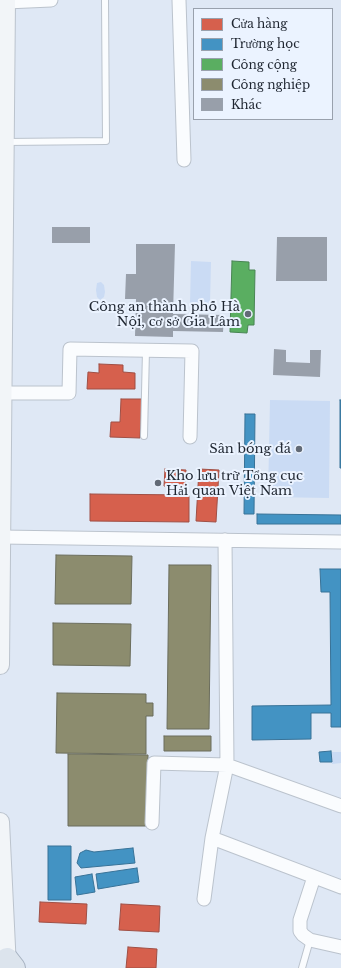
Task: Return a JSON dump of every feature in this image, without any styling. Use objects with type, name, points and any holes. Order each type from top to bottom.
[{"type":"main road","points":[[0,665],[6,1]]},
{"type":"main road","points":[[0,822],[2,915],[7,965]]},
{"type":"street","points":[[6,1],[51,0]]},
{"type":"street","points":[[179,0],[184,160]]},
{"type":"street","points":[[2,392],[69,394],[70,349],[192,351],[190,437]]},
{"type":"street","points":[[1,537],[341,542]]},
{"type":"street","points":[[204,899],[212,838],[227,765],[225,540]]},
{"type":"street","points":[[152,823],[154,762],[227,765],[341,806]]},
{"type":"street","points":[[212,838],[341,887]]},
{"type":"street","points":[[314,877],[299,922],[302,933],[310,940],[341,947]]},
{"type":"lane","points":[[5,142],[106,140],[105,0]]},
{"type":"lane","points":[[144,436],[146,350]]},
{"type":"lane","points":[[302,968],[310,940]]},
{"type":"shaded area","points":[[191,261],[211,262],[210,304],[190,304]]},
{"type":"shaded area","points":[[101,282],[104,285],[105,292],[104,297],[100,300],[97,297],[96,290],[97,283]]},
{"type":"shaded area","name":"Sân bóng đá","points":[[270,400],[330,401],[329,498],[268,497]]},
{"type":"shaded area","points":[[331,752],[341,752],[341,763],[332,764]]},
{"type":"building: Cửa hàng","points":[[99,364],[123,365],[123,372],[135,373],[135,389],[87,389],[88,372],[99,373]]},
{"type":"building: Cửa hàng","points":[[121,399],[142,399],[140,438],[110,437],[111,422],[120,422]]},
{"type":"building: Cửa hàng","points":[[165,469],[186,470],[185,487],[164,486]]},
{"type":"building: Cửa hàng","points":[[199,469],[219,470],[216,522],[196,521]]},
{"type":"building: Cửa hàng","points":[[90,494],[189,495],[189,522],[90,521]]},
{"type":"building: Cửa hàng","points":[[40,902],[87,904],[86,924],[39,922]]},
{"type":"building: Cửa hàng","points":[[121,904],[160,906],[159,932],[119,930]]},
{"type":"building: Cửa hàng","points":[[128,947],[157,949],[156,968],[126,968]]},
{"type":"building: Trường học","points":[[341,400],[341,468],[340,468]]},
{"type":"building: Trường học","points":[[245,414],[255,414],[254,514],[244,514]]},
{"type":"building: Trường học","points":[[257,514],[341,515],[341,524],[257,524]]},
{"type":"building: Trường học","points":[[320,569],[341,569],[341,727],[331,727],[331,713],[311,713],[311,739],[252,740],[252,706],[331,705],[330,592],[321,592]]},
{"type":"building: Trường học","points":[[331,751],[332,762],[320,762],[319,752]]},
{"type":"building: Trường học","points":[[48,846],[71,846],[71,900],[48,900]]},
{"type":"building: Trường học","points":[[133,848],[135,863],[81,868],[77,863],[80,853],[86,850],[94,852]]},
{"type":"building: Trường học","points":[[137,868],[139,882],[98,889],[96,874]]},
{"type":"building: Trường học","points":[[92,874],[95,892],[77,895],[75,877]]},
{"type":"building: Công cộng","points":[[232,261],[249,262],[249,270],[255,270],[254,325],[248,325],[247,333],[230,332]]},
{"type":"building: Công nghiệp","points":[[56,555],[132,556],[131,604],[55,604]]},
{"type":"building: Công nghiệp","points":[[169,565],[211,565],[209,729],[167,729]]},
{"type":"building: Công nghiệp","points":[[53,623],[131,624],[130,666],[53,665]]},
{"type":"building: Công nghiệp","points":[[57,693],[146,694],[146,703],[153,703],[153,716],[146,716],[146,754],[56,753]]},
{"type":"building: Công nghiệp","points":[[164,736],[211,736],[211,751],[164,751]]},
{"type":"building: Công nghiệp","points":[[68,754],[148,755],[147,826],[68,826]]},
{"type":"building: Khác","points":[[52,227],[90,227],[90,243],[52,243]]},
{"type":"building: Khác","points":[[277,237],[327,237],[327,281],[276,281]]},
{"type":"building: Khác","points":[[136,244],[175,244],[173,314],[224,315],[223,332],[173,331],[173,337],[135,336],[136,299],[125,299],[126,274],[136,274]]},
{"type":"building: Khác","points":[[274,349],[286,350],[286,362],[310,363],[310,350],[321,350],[320,377],[273,375]]},
{"type":"place","name":"Công an thành phố Hà Nội, cơ sở Gia Lâm","points":[[248,314]]},
{"type":"place","name":"Sân bóng đá","points":[[299,449]]},
{"type":"place","name":"Kho lưu trữ Tổng cục Hải quan Việt Nam","points":[[158,483]]}]
